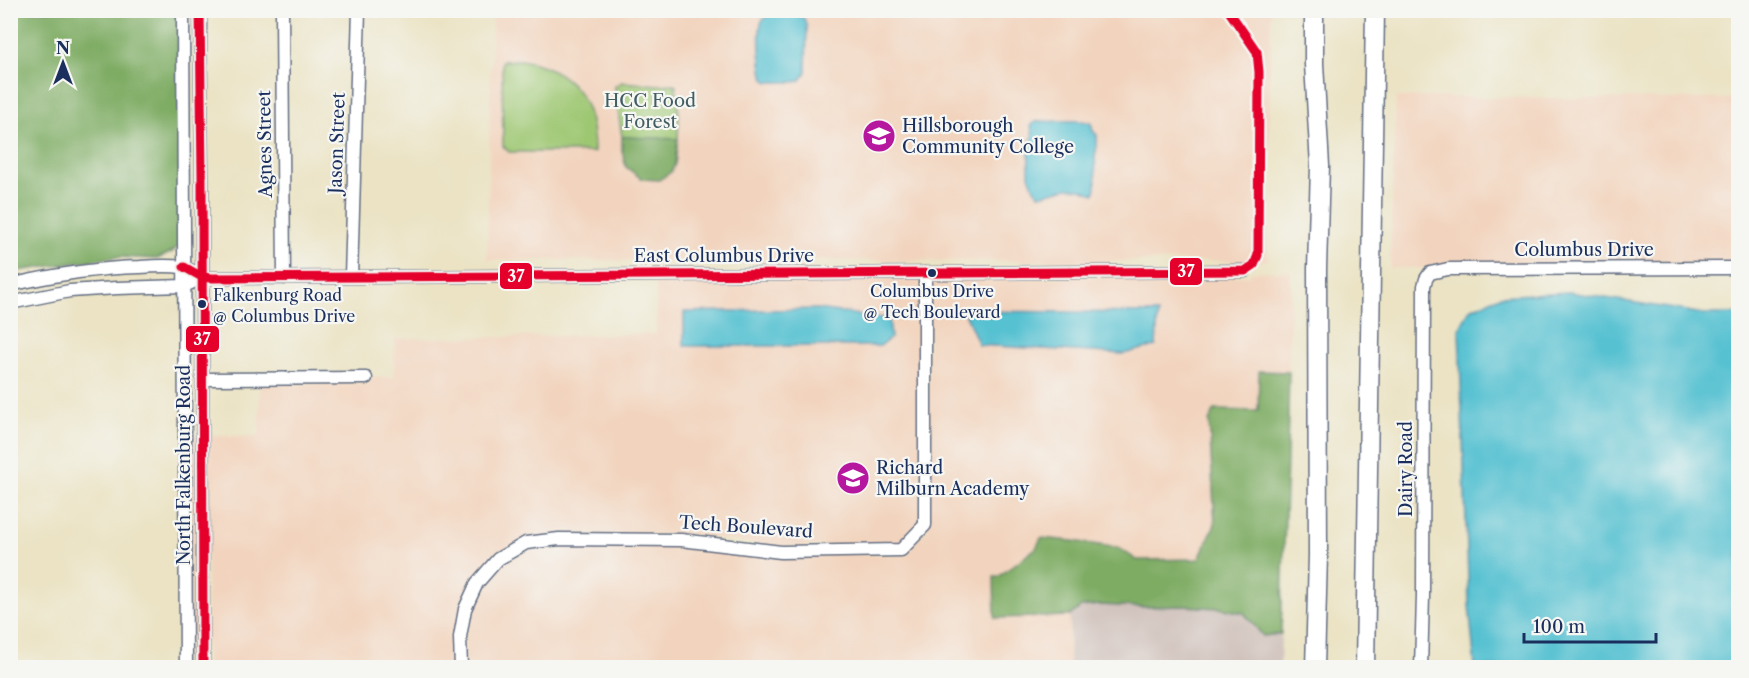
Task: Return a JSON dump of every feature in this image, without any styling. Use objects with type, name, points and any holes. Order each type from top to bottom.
[{"type":"highway","points":[[1314,10],[1314,64],[1320,166],[1317,269],[1318,555],[1315,668]]},
{"type":"highway","points":[[1365,668],[1376,10]]},
{"type":"street","name":"North Falkenburg Road","points":[[183,10],[186,668]]},
{"type":"street","name":"North Falkenburg Road","points":[[200,10],[203,668]]},
{"type":"street","name":"Agnes Street","points":[[282,10],[284,278]]},
{"type":"street","name":"Jason Street","points":[[351,277],[359,10]]},
{"type":"street","name":"East Columbus Drive","points":[[10,285],[64,274],[110,268],[154,266],[184,267],[202,277]]},
{"type":"street","name":"Columbus Drive","points":[[1430,273],[1448,269],[1738,268]]},
{"type":"street","name":"East Columbus Drive","points":[[10,303],[70,291],[184,286],[202,277],[1245,271]]},
{"type":"street","name":"Tech Boulevard","points":[[461,668],[460,637],[465,609],[477,583],[498,559],[526,543],[559,539],[681,540],[782,552],[901,550],[925,525],[925,273]]},
{"type":"street","name":"Dairy Road","points":[[1421,668],[1424,596],[1424,286],[1430,273]]},
{"type":"street","points":[[202,379],[366,378]]},
{"type":"shaded area","name":"Hillsborough Community College","points":[[1271,11],[1268,261],[487,260],[492,12]]},
{"type":"shaded area","points":[[1396,97],[1738,99],[1738,263],[1448,264],[1428,268],[1390,268]]},
{"type":"shaded area","points":[[1291,271],[1289,372],[1259,371],[1259,411],[1216,410],[1209,421],[1215,524],[1199,559],[1137,560],[1119,548],[1041,538],[995,618],[1070,616],[1069,667],[465,668],[465,638],[470,611],[480,586],[501,563],[528,548],[559,544],[681,545],[901,555],[928,529],[929,279],[1249,276],[1250,272]],"holes":[[[964,311],[1157,313],[1156,346]]]},
{"type":"shaded area","points":[[920,278],[921,523],[899,544],[782,547],[682,534],[526,538],[473,581],[456,667],[207,667],[207,435],[259,437],[260,384],[370,383],[371,377],[394,377],[395,339],[656,334],[656,280]]},
{"type":"shaded area","points":[[189,435],[198,435],[198,668],[190,667]]},
{"type":"shaded area","points":[[1100,605],[1184,606],[1219,608],[1244,613],[1263,635],[1281,634],[1280,667],[1069,668],[1070,616],[1081,607]]},
{"type":"green space","points":[[10,11],[178,11],[180,245],[172,252],[157,259],[117,257],[11,272]]},
{"type":"green space","points":[[521,60],[555,71],[577,91],[585,103],[590,118],[594,152],[509,152],[503,146],[502,61]]},
{"type":"green space","name":"HCC Food Forest","points":[[622,82],[674,84],[676,86],[679,115],[678,139],[622,137],[615,86]]},
{"type":"green space","name":"HCC Food Forest","points":[[622,137],[678,139],[675,164],[671,172],[659,180],[642,179],[626,167],[622,151]]},
{"type":"green space","points":[[1259,371],[1289,372],[1281,634],[1263,636],[1244,613],[1219,608],[1184,606],[1100,605],[1081,607],[1070,616],[995,618],[994,577],[998,577],[1036,548],[1041,538],[1119,548],[1137,560],[1199,559],[1215,524],[1209,421],[1215,410],[1258,411]]},
{"type":"water","points":[[769,14],[795,14],[804,18],[807,26],[806,73],[801,80],[768,82],[764,79],[760,33],[762,21]]},
{"type":"water","points":[[1035,122],[1091,123],[1097,135],[1094,194],[1081,189],[1067,188],[1040,195],[1034,189],[1029,175],[1029,147],[1033,136],[1031,126]]},
{"type":"water","points":[[1569,292],[1704,314],[1738,314],[1738,667],[1475,667],[1469,605],[1459,330],[1470,309],[1500,296]]},
{"type":"water","points":[[817,309],[889,319],[891,338],[880,346],[684,346],[684,312]]},
{"type":"water","points":[[964,311],[1158,313],[1156,346],[1123,354],[979,345]]},
{"type":"transit line","name":"37","points":[[200,10],[203,668]]},
{"type":"transit line","name":"37","points":[[184,267],[202,277],[212,278],[1245,271],[1254,265],[1258,255],[1259,72],[1257,52],[1228,10]]},
{"type":"place","name":"Hillsborough Community College","points":[[879,136]]},
{"type":"place","name":"Columbus Drive @ Tech Boulevard","points":[[932,273]]},
{"type":"place","name":"Falkenburg Road @ Columbus Drive","points":[[202,304]]},
{"type":"place","name":"Richard Milburn Academy","points":[[853,478]]}]
